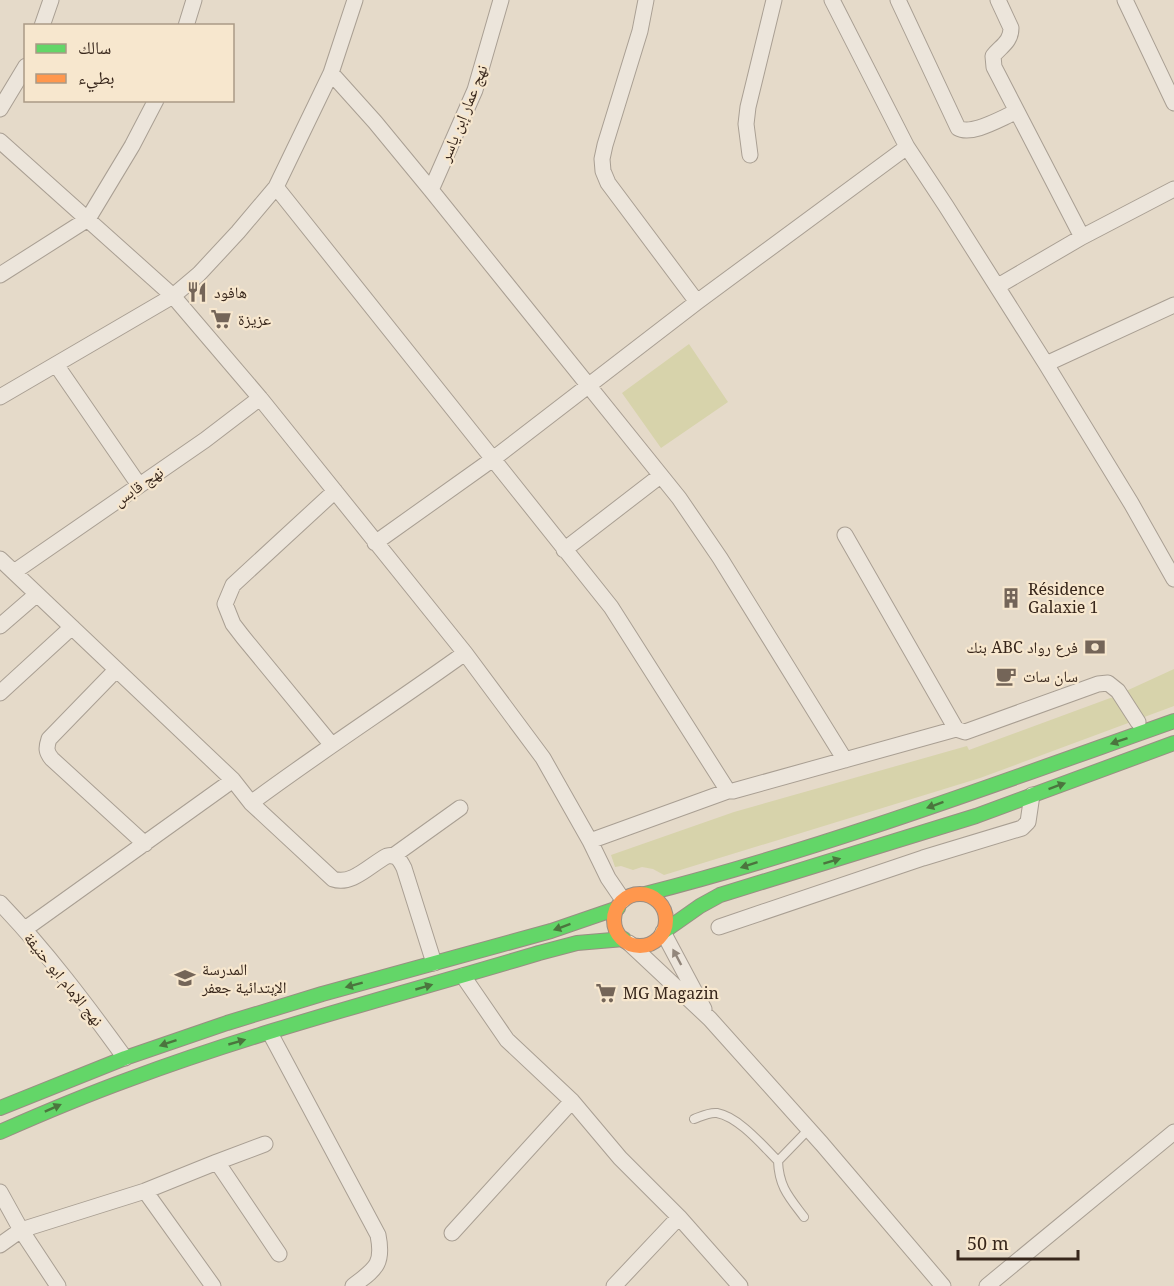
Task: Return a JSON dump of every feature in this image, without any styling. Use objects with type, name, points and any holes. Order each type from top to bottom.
[{"type":"street","points":[[43,24],[51,0]]},
{"type":"street","points":[[187,24],[194,0]]},
{"type":"street","points":[[0,397],[57,366],[173,296],[199,274],[238,232],[276,187],[331,73],[355,0]]},
{"type":"street","name":"نهج عمار إبن ياسر","points":[[431,190],[475,90],[501,0]]},
{"type":"street","points":[[646,0],[640,31],[605,145],[602,159],[603,171],[612,189],[696,302]]},
{"type":"street","points":[[750,155],[746,124],[748,107],[774,0]]},
{"type":"street","points":[[832,0],[907,147],[998,286],[1131,503],[1174,579]]},
{"type":"street","points":[[898,0],[958,128],[968,131],[976,129],[1016,112]]},
{"type":"street","points":[[998,0],[1011,28],[1011,33],[1009,41],[998,50],[992,60],[1016,112],[1082,237]]},
{"type":"street","points":[[1125,0],[1174,103]]},
{"type":"street","points":[[0,109],[24,69]]},
{"type":"street","points":[[331,73],[431,190],[679,498],[720,558],[845,760]]},
{"type":"street","points":[[0,275],[88,219],[132,147],[155,102]]},
{"type":"street","points":[[0,141],[173,296],[260,398],[465,653],[543,758],[590,841],[620,904],[615,921],[616,928],[626,941],[710,1019],[809,1129],[943,1286]]},
{"type":"street","points":[[375,543],[493,459],[696,302],[907,147]]},
{"type":"street","points":[[276,187],[611,608],[728,791]]},
{"type":"street","points":[[998,286],[1082,237],[1172,195]]},
{"type":"street","points":[[1046,364],[1174,305]]},
{"type":"street","points":[[57,366],[139,485]]},
{"type":"street","name":"نهج قابس","points":[[14,572],[205,440],[260,398]]},
{"type":"street","points":[[564,550],[660,476]]},
{"type":"street","points":[[332,744],[233,624],[225,604],[233,585],[335,491]]},
{"type":"street","points":[[845,535],[956,729]]},
{"type":"street","points":[[0,559],[233,780],[251,802],[333,879],[349,880],[384,857],[393,856],[460,808]]},
{"type":"street","points":[[0,626],[37,594]]},
{"type":"street","points":[[0,693],[72,627]]},
{"type":"street","points":[[251,802],[465,653]]},
{"type":"street","points":[[116,670],[49,740],[46,748],[52,759],[145,844]]},
{"type":"street","points":[[590,841],[728,791],[956,729],[966,732],[1098,684],[1108,683],[1118,691],[1138,722]]},
{"type":"street","points":[[0,1108],[125,1058],[227,1023],[551,931],[620,904],[629,896],[723,874],[907,815],[1174,721]]},
{"type":"street","points":[[0,1132],[70,1101],[163,1065],[463,976],[577,943],[626,941],[636,945],[652,943],[663,932],[720,895],[976,816],[1174,743]]},
{"type":"street","points":[[25,929],[233,780]]},
{"type":"street","points":[[719,927],[923,858],[1022,828],[1028,822],[1032,795]]},
{"type":"street","points":[[393,856],[399,859],[404,868],[434,963]]},
{"type":"street","points":[[645,894],[658,901],[663,907],[666,921],[663,932],[710,1019]]},
{"type":"street","name":"نهج الإمام ابو حنيفة","points":[[0,903],[25,929],[86,1002],[125,1058]]},
{"type":"street","points":[[463,976],[507,1040],[572,1101],[620,1158],[679,1217],[740,1286]]},
{"type":"street","points":[[270,1033],[378,1235],[381,1251],[378,1263],[372,1272],[353,1286]]},
{"type":"street","points":[[452,1233],[572,1101]]},
{"type":"street","points":[[987,1286],[1174,1132]]},
{"type":"street","points":[[0,1245],[21,1230],[145,1191],[265,1144]]},
{"type":"street","points":[[217,1162],[279,1254]]},
{"type":"street","points":[[145,1191],[213,1286]]},
{"type":"street","points":[[0,1192],[21,1230],[58,1286]]},
{"type":"street","points":[[614,1286],[679,1217]]},
{"type":"lane","points":[[694,1119],[710,1113],[719,1113],[732,1120],[778,1161]]},
{"type":"lane","points":[[804,1217],[783,1188],[778,1177],[778,1161],[809,1129]]},
{"type":"shaded area","points":[[689,344],[728,402],[661,448],[622,393]]},
{"type":"shaded area","points":[[1174,669],[1174,706],[980,778],[664,875],[653,869],[642,867],[633,870],[621,866],[615,867],[611,855],[734,812],[967,746],[969,750],[1113,697]]},
{"type":"traffic: fast","points":[[645,894],[845,835],[1174,721]]},
{"type":"traffic: fast","points":[[663,932],[720,895],[976,816],[1174,743]]},
{"type":"traffic: fast","points":[[0,1108],[125,1058],[227,1023],[322,994],[551,931],[618,908]]},
{"type":"traffic: fast","points":[[0,1132],[130,1079],[282,1028],[577,943],[624,939]]},
{"type":"traffic: slow","points":[[640,894],[650,896],[658,902],[664,910],[666,920],[664,930],[658,938],[650,944],[640,946],[630,944],[622,938],[616,930],[614,920],[616,910],[622,902],[630,896],[640,894]]},
{"type":"place","name":"هافود","points":[[197,292]]},
{"type":"place","name":"عزيزة","points":[[221,319]]},
{"type":"place","name":"Résidence Galaxie 1","points":[[1011,598]]},
{"type":"place","name":"بنك ABC فرع رواد","points":[[1095,647]]},
{"type":"place","name":"سان سات","points":[[1006,676]]},
{"type":"place","name":"المدرسة الإبتدائية جعفر","points":[[185,978]]},
{"type":"place","name":"MG Magazin","points":[[606,993]]}]
